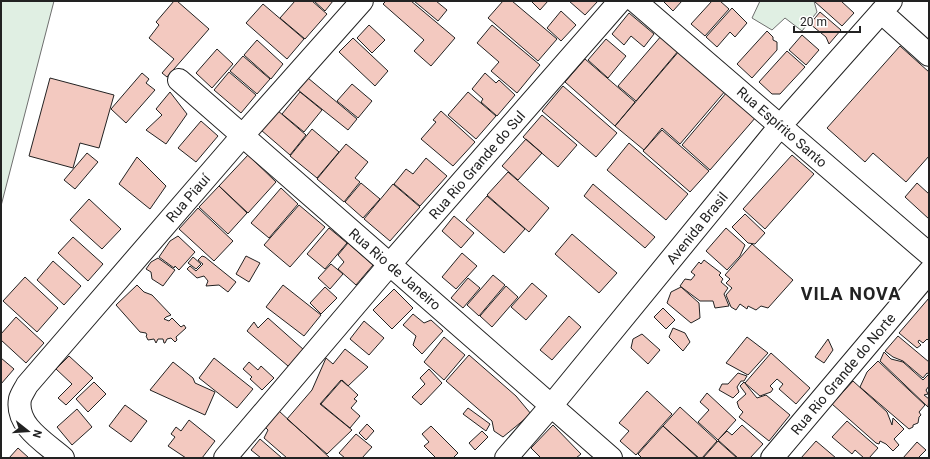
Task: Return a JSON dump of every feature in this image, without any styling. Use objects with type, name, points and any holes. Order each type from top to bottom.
[{"type":"street","name":"Rua Piauí","points":[[63,458],[28,428],[21,415],[20,399],[27,385],[243,135],[362,1]]},
{"type":"street","name":"Rua Rio Grande do Sul","points":[[226,458],[390,264],[620,1]]},
{"type":"street","name":"Rua Espírito Santo","points":[[635,1],[929,254]]},
{"type":"street","name":"Avenida Brasil","points":[[506,458],[551,406],[780,126],[886,7]]},
{"type":"street","points":[[886,7],[929,55]]},
{"type":"street","name":"Rua Rio de Janeiro","points":[[179,80],[611,458]]},
{"type":"street","name":"Rua Rio Grande do Norte","points":[[772,458],[929,272]]},
{"type":"green space","points":[[1,1],[54,1],[1,206]]},
{"type":"green space","points":[[760,1],[814,1],[817,12],[802,31],[785,18],[772,30],[752,18]]},
{"type":"building","points":[[174,1],[177,1],[209,29],[167,77],[162,73],[174,59],[149,38],[159,25],[156,22]]},
{"type":"building","points":[[295,1],[312,1],[327,14],[305,39],[280,18]]},
{"type":"building","points":[[314,1],[333,1],[325,11]]},
{"type":"building","points":[[386,1],[411,1],[455,38],[431,66],[414,51],[424,40],[383,4]]},
{"type":"building","points":[[414,1],[436,1],[447,10],[438,21]]},
{"type":"building","points":[[503,1],[512,1],[557,39],[538,61],[488,18]]},
{"type":"building","points":[[531,1],[548,1],[540,10]]},
{"type":"building","points":[[569,1],[598,1],[585,15]]},
{"type":"building","points":[[663,1],[682,1],[673,11]]},
{"type":"building","points":[[712,1],[720,1],[729,9],[705,36],[691,24]]},
{"type":"building","points":[[814,1],[841,1],[854,13],[842,26]]},
{"type":"building","points":[[263,4],[304,39],[287,59],[246,23]]},
{"type":"building","points":[[732,8],[747,23],[735,37],[730,32],[717,47],[706,37]]},
{"type":"building","points":[[561,11],[576,25],[561,41],[547,28]]},
{"type":"building","points":[[820,12],[841,30],[829,44],[826,37],[810,24]]},
{"type":"building","points":[[629,13],[654,34],[644,47],[631,36],[624,45],[612,34]]},
{"type":"building","points":[[369,25],[385,40],[372,53],[357,38]]},
{"type":"building","points":[[492,25],[540,65],[517,93],[491,71],[499,62],[477,43]]},
{"type":"building","points":[[767,31],[773,37],[773,40],[777,42],[777,50],[752,78],[737,64]]},
{"type":"building","points":[[662,35],[679,50],[636,101],[618,86]]},
{"type":"building","points":[[802,35],[819,50],[806,65],[789,50]]},
{"type":"building","points":[[353,38],[388,71],[375,86],[339,52]]},
{"type":"building","points":[[606,39],[626,56],[608,78],[588,60]]},
{"type":"building","points":[[257,40],[283,64],[271,79],[244,55]]},
{"type":"building","points":[[900,46],[929,72],[929,156],[906,182],[873,153],[865,162],[827,128]]},
{"type":"building","points":[[217,49],[233,64],[212,88],[196,73]]},
{"type":"building","points":[[680,50],[726,90],[680,144],[662,128],[644,150],[615,126]]},
{"type":"building","points":[[787,51],[805,67],[780,94],[772,94],[759,82]]},
{"type":"building","points":[[243,56],[270,79],[257,94],[230,71]]},
{"type":"building","points":[[585,59],[635,102],[615,126],[565,82]]},
{"type":"building","points":[[229,72],[256,95],[241,113],[214,90]]},
{"type":"building","points":[[142,73],[149,79],[146,83],[155,90],[126,123],[111,109]]},
{"type":"building","points":[[485,73],[496,83],[499,80],[515,95],[497,116],[481,102],[483,99],[472,89]]},
{"type":"building","points":[[50,78],[114,95],[99,148],[80,143],[73,168],[29,156]]},
{"type":"building","points":[[308,78],[357,119],[348,130],[298,90]]},
{"type":"building","points":[[352,84],[372,101],[358,118],[337,101]]},
{"type":"building","points":[[563,86],[617,133],[596,157],[542,111]]},
{"type":"building","points":[[170,92],[187,114],[166,144],[146,130],[162,115],[156,109]]},
{"type":"building","points":[[300,92],[322,110],[304,132],[282,114]]},
{"type":"building","points":[[468,92],[496,116],[476,139],[448,115]]},
{"type":"building","points":[[727,92],[756,117],[710,170],[682,145]]},
{"type":"building","points":[[277,110],[306,135],[290,155],[261,130]]},
{"type":"building","points":[[441,111],[475,142],[453,166],[421,139],[436,122],[433,120]]},
{"type":"building","points":[[542,115],[577,145],[558,167],[523,137]]},
{"type":"building","points":[[201,121],[218,136],[196,162],[178,148]]},
{"type":"building","points":[[312,129],[339,152],[317,178],[290,156]]},
{"type":"building","points":[[662,130],[709,171],[690,192],[643,151]]},
{"type":"building","points":[[526,139],[542,153],[518,180],[502,166]]},
{"type":"building","points":[[629,143],[688,194],[666,220],[607,170]]},
{"type":"building","points":[[346,144],[368,162],[355,178],[360,182],[344,202],[317,179]]},
{"type":"building","points":[[87,153],[98,162],[75,189],[64,180]]},
{"type":"building","points":[[248,155],[276,182],[248,213],[219,186]]},
{"type":"building","points":[[792,155],[814,174],[765,229],[743,209]]},
{"type":"building","points":[[137,157],[166,186],[150,209],[119,184]]},
{"type":"building","points":[[426,158],[447,176],[420,206],[394,184],[406,169],[413,174]]},
{"type":"building","points":[[508,172],[549,208],[529,232],[487,195]]},
{"type":"building","points":[[361,183],[380,199],[363,218],[345,202]]},
{"type":"building","points":[[917,183],[929,194],[929,219],[905,197]]},
{"type":"building","points":[[393,184],[420,207],[390,241],[364,219]]},
{"type":"building","points":[[593,184],[655,237],[645,248],[584,196]]},
{"type":"building","points":[[219,186],[247,213],[228,234],[199,207]]},
{"type":"building","points":[[281,188],[298,204],[269,238],[251,223]]},
{"type":"building","points":[[487,196],[525,229],[504,253],[466,220]]},
{"type":"building","points":[[89,199],[121,229],[102,249],[70,220]]},
{"type":"building","points":[[299,205],[325,227],[290,267],[264,245]]},
{"type":"building","points":[[198,208],[233,241],[214,261],[179,229]]},
{"type":"building","points":[[745,214],[765,233],[755,244],[748,243],[732,227]]},
{"type":"building","points":[[454,216],[474,233],[461,248],[442,231]]},
{"type":"building","points":[[329,228],[347,243],[325,269],[307,254]]},
{"type":"building","points":[[726,228],[745,245],[740,256],[727,270],[706,251]]},
{"type":"building","points":[[572,234],[617,273],[599,293],[555,254]]},
{"type":"building","points":[[178,236],[195,252],[179,270],[159,257],[170,241]]},
{"type":"building","points":[[73,237],[103,264],[88,281],[58,253]]},
{"type":"building","points":[[348,243],[373,265],[356,285],[338,269],[344,262],[338,255]]},
{"type":"building","points":[[752,244],[793,280],[768,308],[761,306],[756,310],[748,306],[747,309],[740,304],[736,310],[731,307],[726,295],[732,288],[726,283],[730,279],[725,275]]},
{"type":"building","points":[[462,253],[477,266],[456,289],[442,277]]},
{"type":"building","points":[[202,256],[236,282],[228,292],[219,285],[206,286],[208,281],[204,276],[197,278],[187,269],[190,266],[196,271],[203,264],[198,260]]},
{"type":"building","points":[[246,256],[260,263],[249,282],[236,274]]},
{"type":"building","points":[[193,257],[201,264],[196,269],[188,263]]},
{"type":"building","points":[[158,258],[175,270],[163,286],[152,279],[151,272],[146,269],[151,262]]},
{"type":"building","points":[[704,260],[721,273],[719,275],[723,279],[721,282],[728,288],[724,294],[729,306],[715,308],[713,301],[700,301],[680,286],[685,279],[691,280],[695,275],[691,272],[699,262],[701,264]]},
{"type":"building","points":[[53,261],[81,286],[64,305],[37,280]]},
{"type":"building","points":[[331,264],[343,274],[330,289],[318,278]]},
{"type":"building","points":[[493,275],[505,285],[479,316],[467,305]]},
{"type":"building","points":[[25,277],[58,308],[37,332],[3,301]]},
{"type":"building","points":[[468,278],[480,288],[463,308],[451,298]]},
{"type":"building","points":[[532,283],[547,296],[526,320],[511,307]]},
{"type":"building","points":[[137,285],[144,292],[152,295],[171,315],[164,319],[169,321],[172,318],[181,327],[184,325],[186,328],[176,337],[177,340],[175,342],[171,338],[167,339],[165,343],[163,339],[158,339],[156,343],[154,339],[148,340],[146,333],[140,332],[116,305]]},
{"type":"building","points":[[283,285],[321,315],[304,336],[266,307]]},
{"type":"building","points":[[506,286],[518,297],[492,327],[480,316]]},
{"type":"building","points":[[325,287],[337,298],[321,314],[310,303]]},
{"type":"building","points":[[681,287],[699,303],[700,318],[691,323],[667,303],[671,292]]},
{"type":"building","points":[[394,289],[413,308],[392,329],[373,310]]},
{"type":"building","points":[[929,298],[929,341],[927,339],[923,343],[919,340],[918,342],[921,345],[917,348],[899,333]]},
{"type":"building","points":[[663,308],[675,320],[666,329],[654,317]]},
{"type":"building","points":[[413,314],[424,323],[431,320],[443,331],[422,354],[413,345],[416,336],[403,325]]},
{"type":"building","points":[[569,316],[581,327],[552,360],[540,350]]},
{"type":"building","points":[[16,317],[44,343],[26,363],[1,340],[1,334]]},
{"type":"building","points":[[268,318],[304,350],[288,366],[247,331],[254,322],[258,328]]},
{"type":"building","points":[[364,321],[384,338],[369,355],[350,339]]},
{"type":"building","points":[[673,328],[685,333],[690,342],[683,351],[669,337]]},
{"type":"building","points":[[642,334],[660,350],[648,364],[631,348],[633,339]]},
{"type":"building","points":[[898,336],[929,362],[929,374],[927,373],[923,378],[903,361],[893,357],[885,351]]},
{"type":"building","points":[[444,337],[465,355],[444,380],[424,362]]},
{"type":"building","points":[[747,337],[768,353],[748,375],[726,363]]},
{"type":"building","points":[[828,339],[833,350],[824,363],[815,357]]},
{"type":"building","points":[[345,349],[368,367],[348,386],[341,380],[320,404],[352,430],[327,454],[287,419],[312,390],[326,358],[333,364]]},
{"type":"building","points":[[884,352],[891,359],[903,362],[923,380],[928,375],[929,386],[926,390],[928,394],[924,395],[929,399],[928,407],[880,361]]},
{"type":"building","points":[[771,353],[810,388],[796,404],[779,389],[783,384],[777,379],[770,386],[773,389],[771,392],[760,396],[745,383]]},
{"type":"building","points":[[469,355],[516,396],[531,414],[503,437],[494,431],[492,421],[446,381]]},
{"type":"building","points":[[69,356],[93,378],[66,405],[58,398],[72,384],[56,369]]},
{"type":"building","points":[[1,358],[14,369],[1,384]]},
{"type":"building","points":[[214,358],[253,389],[237,408],[199,378]]},
{"type":"building","points":[[878,361],[925,405],[919,412],[921,415],[918,423],[909,429],[860,387],[867,372]]},
{"type":"building","points":[[173,362],[193,378],[195,383],[215,392],[205,415],[150,390]]},
{"type":"building","points":[[249,362],[258,370],[261,366],[274,378],[262,390],[250,379],[252,377],[243,369]]},
{"type":"building","points":[[429,369],[442,383],[421,405],[412,397],[425,384],[420,378]]},
{"type":"building","points":[[738,373],[747,376],[737,387],[739,392],[733,398],[719,390],[722,384],[728,384]]},
{"type":"building","points":[[342,380],[358,395],[354,399],[357,401],[351,408],[360,416],[350,428],[321,404]]},
{"type":"building","points":[[853,381],[887,412],[892,425],[893,418],[904,429],[894,439],[899,445],[893,451],[886,444],[880,441],[879,444],[876,443],[832,404]]},
{"type":"building","points":[[94,382],[106,394],[88,412],[76,399]]},
{"type":"building","points":[[744,382],[757,398],[766,395],[790,415],[769,441],[739,417],[743,412],[739,408],[737,402],[746,394],[740,386]]},
{"type":"building","points":[[647,391],[672,414],[636,455],[620,441],[629,431],[619,423]]},
{"type":"building","points":[[707,393],[736,420],[718,440],[698,422],[709,410],[700,402]]},
{"type":"building","points":[[125,405],[147,421],[131,442],[109,426]]},
{"type":"building","points":[[680,407],[717,441],[702,458],[699,458],[663,426]]},
{"type":"building","points":[[468,408],[490,424],[486,431],[463,414]]},
{"type":"building","points":[[77,409],[92,427],[72,445],[57,427]]},
{"type":"building","points":[[279,411],[330,458],[287,458],[264,438],[268,430],[265,427]]},
{"type":"building","points":[[189,420],[215,441],[202,458],[186,458],[168,446],[175,437],[171,434],[176,427],[181,431]]},
{"type":"building","points":[[847,421],[878,448],[869,458],[864,458],[855,450],[852,454],[832,437]]},
{"type":"building","points":[[367,424],[374,431],[366,440],[359,433]]},
{"type":"building","points":[[553,425],[581,454],[576,458],[541,458],[531,448]]},
{"type":"building","points":[[742,425],[763,444],[750,458],[738,458],[718,440],[727,431],[732,435]]},
{"type":"building","points":[[431,426],[458,453],[453,458],[436,458],[424,446],[429,442],[422,434]]},
{"type":"building","points":[[663,426],[698,458],[642,458],[638,454]]},
{"type":"building","points":[[482,431],[488,437],[475,450],[469,443]]},
{"type":"building","points":[[356,434],[372,447],[362,458],[345,458],[339,453]]},
{"type":"building","points":[[260,439],[282,458],[261,458],[251,450]]},
{"type":"building","points":[[718,441],[737,458],[703,458]]},
{"type":"building","points":[[816,441],[836,458],[801,458]]},
{"type":"building","points":[[917,442],[926,450],[918,458],[903,458]]},
{"type":"building","points":[[18,448],[29,458],[9,458]]},
{"type":"district","name":"VILA NOVA","points":[[851,293]]}]
